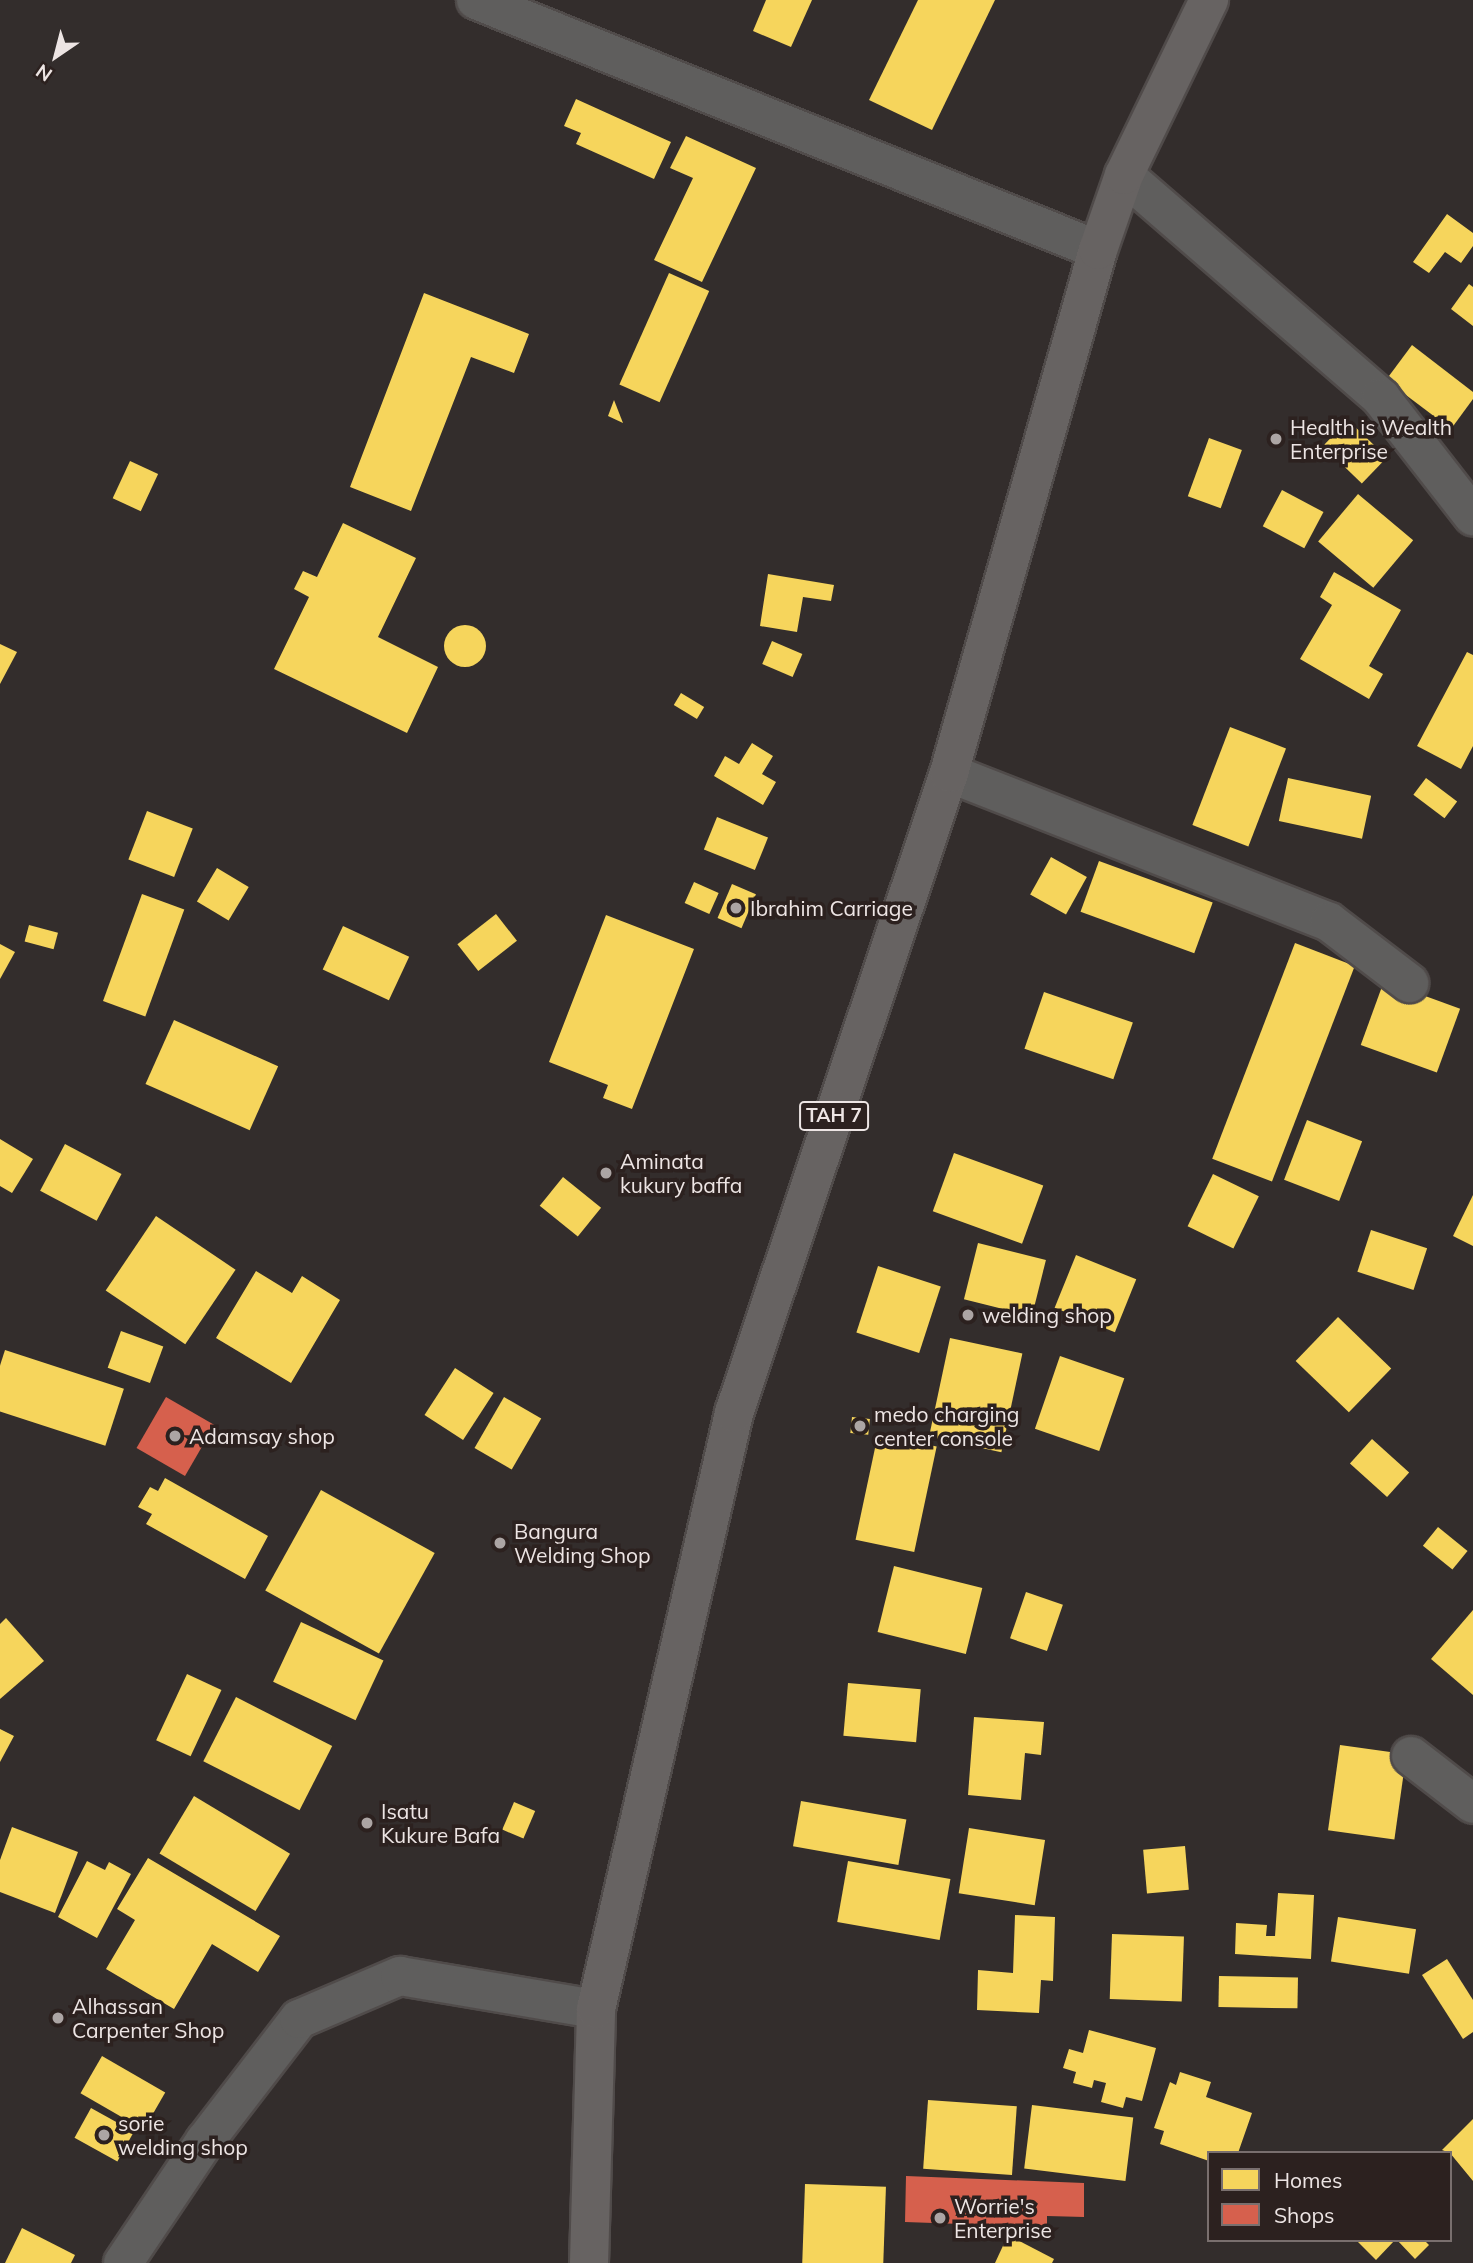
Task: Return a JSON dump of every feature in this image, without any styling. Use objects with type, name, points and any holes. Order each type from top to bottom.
[{"type":"highway","name":"TAH 7","points":[[589,2263],[596,2008],[734,1413],[949,773],[1098,250],[1124,175],[1209,0]]},
{"type":"street","points":[[476,0],[1098,250]]},
{"type":"street","points":[[1124,175],[1381,398],[1473,516]]},
{"type":"street","points":[[949,773],[1329,922],[1409,983]]},
{"type":"street","points":[[1412,1756],[1473,1804]]},
{"type":"street","points":[[123,2263],[205,2141],[299,2019],[400,1976],[596,2008]]},
{"type":"building: Homes","points":[[766,0],[812,0],[791,47],[753,31]]},
{"type":"building: Homes","points":[[918,0],[995,0],[932,130],[869,100]]},
{"type":"building: Homes","points":[[576,99],[671,142],[654,179],[576,144],[581,133],[564,126]]},
{"type":"building: Homes","points":[[686,136],[756,168],[702,282],[654,260],[693,178],[670,168]]},
{"type":"building: Homes","points":[[1447,214],[1473,233],[1473,246],[1461,263],[1445,252],[1429,273],[1413,262]]},
{"type":"building: Homes","points":[[669,273],[709,291],[660,402],[619,384]]},
{"type":"building: Homes","points":[[1469,284],[1473,287],[1473,326],[1451,309]]},
{"type":"building: Homes","points":[[424,293],[529,334],[514,373],[471,357],[411,511],[350,487]]},
{"type":"building: Homes","points":[[1412,345],[1473,392],[1473,399],[1451,429],[1386,380]]},
{"type":"building: Homes","points":[[614,400],[623,423],[608,416]]},
{"type":"building: Homes","points":[[1348,420],[1387,458],[1362,483],[1323,446]]},
{"type":"building: Homes","points":[[1209,438],[1242,450],[1221,508],[1188,496]]},
{"type":"building: Homes","points":[[130,461],[158,474],[141,511],[113,498]]},
{"type":"building: Homes","points":[[1282,490],[1323,512],[1304,548],[1263,526]]},
{"type":"building: Homes","points":[[1358,494],[1413,540],[1373,588],[1318,541]]},
{"type":"building: Homes","points":[[343,523],[416,558],[378,637],[438,667],[407,733],[274,669],[309,597],[294,589],[303,571],[317,577]]},
{"type":"building: Homes","points":[[1334,572],[1401,610],[1369,666],[1383,674],[1369,699],[1300,659],[1332,605],[1320,597]]},
{"type":"building: Homes","points":[[768,574],[834,585],[831,601],[803,597],[797,632],[760,626]]},
{"type":"building: Homes","points":[[465,625],[480,631],[486,646],[480,661],[465,667],[450,661],[444,646],[450,631]]},
{"type":"building: Homes","points":[[772,641],[802,654],[793,677],[762,664]]},
{"type":"building: Homes","points":[[0,644],[17,652],[0,684]]},
{"type":"building: Homes","points":[[1467,652],[1473,655],[1473,746],[1461,769],[1417,746]]},
{"type":"building: Homes","points":[[681,693],[704,707],[697,719],[674,705]]},
{"type":"building: Homes","points":[[1230,727],[1286,749],[1248,847],[1192,825]]},
{"type":"building: Homes","points":[[752,743],[773,756],[762,774],[776,782],[763,805],[714,776],[725,756],[739,764]]},
{"type":"building: Homes","points":[[1288,778],[1371,796],[1362,839],[1279,821]]},
{"type":"building: Homes","points":[[1426,778],[1457,801],[1445,818],[1413,795]]},
{"type":"building: Homes","points":[[147,811],[193,829],[174,877],[128,860]]},
{"type":"building: Homes","points":[[717,817],[768,838],[755,870],[704,849]]},
{"type":"building: Homes","points":[[1051,857],[1087,877],[1066,914],[1030,895]]},
{"type":"building: Homes","points":[[1099,861],[1213,902],[1194,953],[1081,912]]},
{"type":"building: Homes","points":[[217,868],[249,887],[229,920],[197,901]]},
{"type":"building: Homes","points":[[694,882],[719,893],[709,914],[685,903]]},
{"type":"building: Homes","name":"Ibrahim Carriage","points":[[732,884],[756,894],[741,928],[718,918]]},
{"type":"building: Homes","points":[[142,894],[184,909],[145,1017],[103,1001]]},
{"type":"building: Homes","points":[[496,914],[517,941],[478,971],[457,944]]},
{"type":"building: Homes","points":[[606,915],[694,949],[632,1109],[603,1098],[608,1085],[549,1062]]},
{"type":"building: Homes","points":[[29,925],[58,933],[54,949],[25,941]]},
{"type":"building: Homes","points":[[343,926],[409,957],[389,1000],[323,970]]},
{"type":"building: Homes","points":[[1295,943],[1355,966],[1272,1182],[1212,1159]]},
{"type":"building: Homes","points":[[0,944],[15,952],[0,979]]},
{"type":"building: Homes","points":[[1384,981],[1460,1009],[1437,1073],[1361,1045]]},
{"type":"building: Homes","points":[[1044,992],[1133,1023],[1113,1079],[1024,1049]]},
{"type":"building: Homes","points":[[174,1020],[278,1066],[250,1130],[146,1084]]},
{"type":"building: Homes","points":[[1307,1120],[1362,1141],[1339,1201],[1284,1180]]},
{"type":"building: Homes","points":[[0,1139],[33,1159],[12,1193],[0,1186]]},
{"type":"building: Homes","points":[[65,1144],[122,1174],[97,1221],[40,1191]]},
{"type":"building: Homes","points":[[954,1153],[1043,1185],[1022,1244],[933,1211]]},
{"type":"building: Homes","points":[[1213,1174],[1259,1196],[1233,1248],[1188,1226]]},
{"type":"building: Homes","points":[[563,1177],[601,1208],[578,1237],[540,1206]]},
{"type":"building: Homes","points":[[1473,1195],[1473,1246],[1453,1236]]},
{"type":"building: Homes","points":[[156,1216],[236,1270],[185,1344],[106,1291]]},
{"type":"building: Homes","points":[[1371,1230],[1427,1248],[1414,1290],[1357,1272]]},
{"type":"building: Homes","points":[[978,1243],[1046,1260],[1032,1316],[964,1299]]},
{"type":"building: Homes","points":[[1076,1255],[1136,1279],[1115,1332],[1055,1308]]},
{"type":"building: Homes","points":[[878,1266],[941,1286],[919,1353],[856,1333]]},
{"type":"building: Homes","points":[[256,1271],[292,1293],[302,1276],[340,1300],[291,1383],[216,1338]]},
{"type":"building: Homes","points":[[1338,1317],[1391,1368],[1349,1412],[1296,1361]]},
{"type":"building: Homes","points":[[121,1331],[163,1346],[150,1383],[108,1368]]},
{"type":"building: Homes","points":[[950,1338],[1022,1353],[1001,1452],[929,1437]]},
{"type":"building: Homes","points":[[5,1350],[124,1389],[105,1446],[0,1411],[0,1365]]},
{"type":"building: Homes","points":[[1060,1356],[1124,1378],[1099,1451],[1035,1429]]},
{"type":"building: Homes","points":[[455,1368],[494,1393],[463,1440],[425,1415]]},
{"type":"building: Homes","points":[[504,1397],[541,1418],[512,1470],[474,1448]]},
{"type":"building: Homes","name":"medo charging center console","points":[[852,1417],[870,1419],[868,1435],[850,1433]]},
{"type":"building: Homes","points":[[878,1434],[937,1446],[914,1552],[856,1540]]},
{"type":"building: Homes","points":[[1372,1439],[1409,1472],[1387,1497],[1350,1464]]},
{"type":"building: Homes","points":[[165,1478],[268,1536],[245,1579],[146,1524],[152,1514],[138,1507],[150,1487],[158,1491]]},
{"type":"building: Homes","points":[[321,1490],[435,1553],[379,1654],[265,1591]]},
{"type":"building: Homes","points":[[1438,1527],[1468,1551],[1452,1570],[1423,1546]]},
{"type":"building: Homes","points":[[894,1566],[982,1588],[966,1654],[878,1632]]},
{"type":"building: Homes","points":[[1026,1592],[1063,1605],[1047,1651],[1010,1638]]},
{"type":"building: Homes","points":[[1473,1610],[1473,1695],[1431,1659]]},
{"type":"building: Homes","points":[[6,1618],[44,1661],[0,1699],[0,1624]]},
{"type":"building: Homes","points":[[301,1622],[383,1660],[356,1720],[273,1682]]},
{"type":"building: Homes","points":[[187,1674],[221,1690],[191,1756],[156,1740]]},
{"type":"building: Homes","points":[[848,1683],[921,1689],[916,1742],[843,1736]]},
{"type":"building: Homes","points":[[236,1697],[332,1746],[300,1810],[203,1761]]},
{"type":"building: Homes","points":[[974,1717],[1044,1722],[1041,1755],[1025,1753],[1021,1800],[968,1795]]},
{"type":"building: Homes","points":[[0,1729],[14,1736],[0,1762]]},
{"type":"building: Homes","points":[[1340,1745],[1406,1754],[1394,1839],[1328,1830]]},
{"type":"building: Homes","points":[[194,1796],[290,1854],[255,1911],[159,1853]]},
{"type":"building: Homes","points":[[801,1801],[906,1820],[898,1865],[793,1846]]},
{"type":"building: Homes","points":[[514,1802],[535,1811],[523,1839],[502,1830]]},
{"type":"building: Homes","points":[[12,1827],[78,1852],[55,1913],[0,1892],[0,1860]]},
{"type":"building: Homes","points":[[969,1828],[1045,1840],[1035,1905],[959,1893]]},
{"type":"building: Homes","points":[[1185,1846],[1189,1890],[1147,1893],[1143,1850]]},
{"type":"building: Homes","points":[[148,1858],[280,1936],[258,1972],[212,1944],[174,2009],[106,1969],[135,1920],[117,1909]]},
{"type":"building: Homes","points":[[87,1861],[105,1870],[109,1862],[131,1874],[97,1938],[58,1917]]},
{"type":"building: Homes","points":[[848,1861],[950,1879],[940,1940],[837,1922]]},
{"type":"building: Homes","points":[[1278,1893],[1314,1895],[1311,1959],[1235,1954],[1236,1923],[1267,1925],[1266,1936],[1275,1936]]},
{"type":"building: Homes","points":[[1015,1915],[1055,1917],[1053,1981],[1041,1980],[1039,2013],[977,2010],[978,1970],[1013,1973]]},
{"type":"building: Homes","points":[[1338,1917],[1416,1929],[1409,1974],[1331,1961]]},
{"type":"building: Homes","points":[[1112,1934],[1184,1937],[1182,2001],[1110,1999]]},
{"type":"building: Homes","points":[[1447,1959],[1473,2000],[1473,2032],[1463,2039],[1422,1975]]},
{"type":"building: Homes","points":[[1219,1976],[1298,1977],[1297,2008],[1218,2007]]},
{"type":"building: Homes","points":[[1089,2030],[1156,2048],[1142,2101],[1126,2097],[1123,2108],[1101,2102],[1106,2083],[1094,2080],[1092,2088],[1073,2083],[1076,2072],[1063,2068],[1069,2049],[1083,2053]]},
{"type":"building: Homes","points":[[102,2056],[165,2092],[144,2130],[81,2093]]},
{"type":"building: Homes","points":[[1180,2072],[1211,2082],[1206,2097],[1252,2113],[1239,2151],[1207,2151],[1207,2160],[1160,2144],[1164,2131],[1154,2128],[1170,2082],[1176,2085]]},
{"type":"building: Homes","points":[[928,2100],[1017,2106],[1012,2175],[923,2169]]},
{"type":"building: Homes","points":[[1032,2105],[1133,2117],[1125,2181],[1024,2169]]},
{"type":"building: Homes","name":"sorie welding shop","points":[[91,2108],[134,2132],[117,2161],[75,2138]]},
{"type":"building: Homes","points":[[1473,2119],[1473,2181],[1452,2155],[1452,2151],[1442,2150]]},
{"type":"building: Homes","points":[[805,2184],[886,2187],[883,2263],[802,2263]]},
{"type":"building: Homes","points":[[22,2228],[75,2255],[71,2263],[5,2263]]},
{"type":"building: Homes","points":[[1008,2235],[1054,2259],[1052,2263],[995,2263]]},
{"type":"building: Homes","points":[[1358,2242],[1393,2242],[1376,2260]]},
{"type":"building: Homes","points":[[1399,2242],[1426,2242],[1429,2245],[1415,2259]]},
{"type":"building: Shops","name":"Adamsay shop","points":[[166,1397],[214,1425],[185,1476],[136,1448]]},
{"type":"building: Shops","points":[[906,2176],[1084,2183],[1084,2217],[1047,2216],[1047,2227],[905,2222]]},
{"type":"place","name":"Health is Wealth Enterprise","points":[[1276,439]]},
{"type":"place","name":"Ibrahim Carriage","points":[[736,908]]},
{"type":"place","name":"Aminata kukury baffa","points":[[606,1173]]},
{"type":"place","name":"welding shop","points":[[968,1315]]},
{"type":"place","name":"medo charging center console","points":[[860,1426]]},
{"type":"place","name":"Adamsay shop","points":[[175,1436]]},
{"type":"place","name":"Bangura Welding Shop","points":[[500,1543]]},
{"type":"place","name":"Isatu Kukure Bafa","points":[[367,1823]]},
{"type":"place","name":"Alhassan Carpenter Shop","points":[[58,2018]]},
{"type":"place","name":"sorie welding shop","points":[[104,2135]]},
{"type":"place","name":"Worrie's Enterprise","points":[[940,2218]]}]
